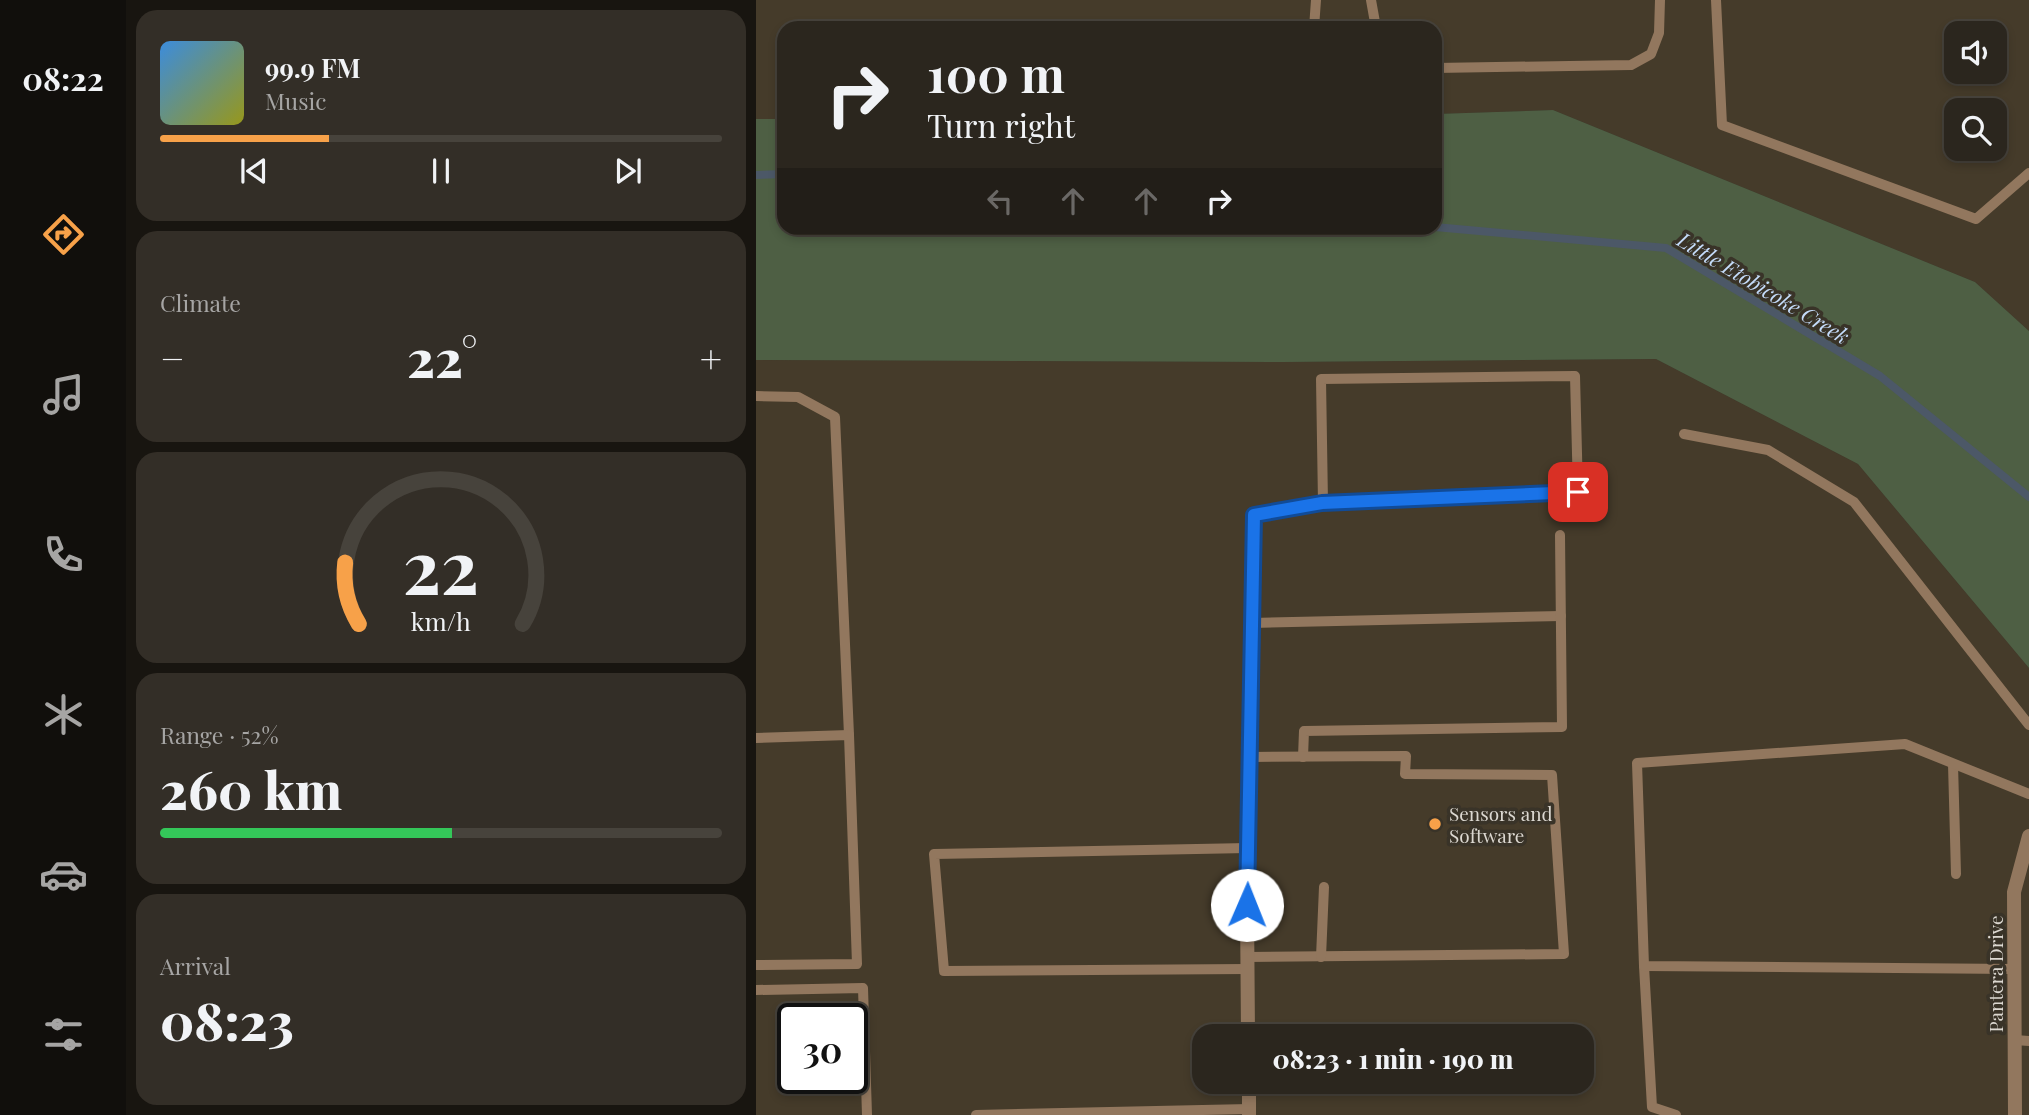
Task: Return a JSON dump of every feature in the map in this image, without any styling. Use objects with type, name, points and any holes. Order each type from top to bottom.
[{"type":"street","points":[[1248,1024],[1254,515]]},
{"type":"street","name":"Pantera Drive","points":[[2015,1115],[2022,1041],[2014,969],[2014,892],[2029,836]]},
{"type":"street","points":[[1249,1094],[1249,1112]]},
{"type":"lane","points":[[1314,21],[1316,0]]},
{"type":"lane","points":[[1371,0],[1375,21]]},
{"type":"lane","points":[[1442,68],[1631,65],[1651,54],[1658,33],[1660,0]]},
{"type":"lane","points":[[1716,0],[1722,125],[1976,219],[2029,173]]},
{"type":"lane","points":[[1254,515],[1322,503],[1578,492],[1575,376],[1321,379],[1322,503]]},
{"type":"lane","points":[[756,396],[798,397],[835,417],[857,964],[756,965]]},
{"type":"lane","points":[[1684,434],[1768,450],[1854,502],[2029,725]]},
{"type":"lane","points":[[1303,757],[1304,731],[1562,727],[1560,535]]},
{"type":"lane","points":[[1252,623],[1561,616]]},
{"type":"lane","points":[[756,738],[849,736]]},
{"type":"lane","points":[[1676,1115],[1653,1107],[1644,966],[1637,763],[1905,744],[2029,794]]},
{"type":"lane","points":[[1248,848],[934,854],[944,971],[1247,963],[1321,957],[1564,954],[1552,775],[1405,774],[1406,756],[1250,757]]},
{"type":"lane","points":[[1953,764],[1956,874]]},
{"type":"lane","points":[[1321,957],[1324,887]]},
{"type":"lane","points":[[1644,966],[2014,969]]},
{"type":"lane","points":[[756,990],[863,988],[867,1115]]},
{"type":"lane","points":[[976,1115],[1249,1112]]},
{"type":"shaded area","points":[[756,0],[2029,0],[2029,331],[1975,282],[1553,110],[1442,114],[1442,21],[777,21],[777,119],[756,119]]},
{"type":"shaded area","points":[[1656,359],[1858,464],[2029,668],[2029,1115],[756,1115],[756,360],[1285,362]]},
{"type":"green space","points":[[1553,110],[1975,282],[2029,331],[2029,668],[1858,464],[1656,359],[1285,362],[756,360],[756,119],[777,119],[777,235],[1442,235],[1442,114]]},
{"type":"waterway","name":"Little Etobicoke Creek","points":[[756,175],[777,174]]},
{"type":"waterway","name":"Little Etobicoke Creek","points":[[1442,228],[1666,248],[1880,376],[2029,497]]},
{"type":"place","name":"Sensors and Software","points":[[1435,824]]},
{"type":"route","points":[[1247,905],[1254,515],[1322,503],[1578,492]]}]
